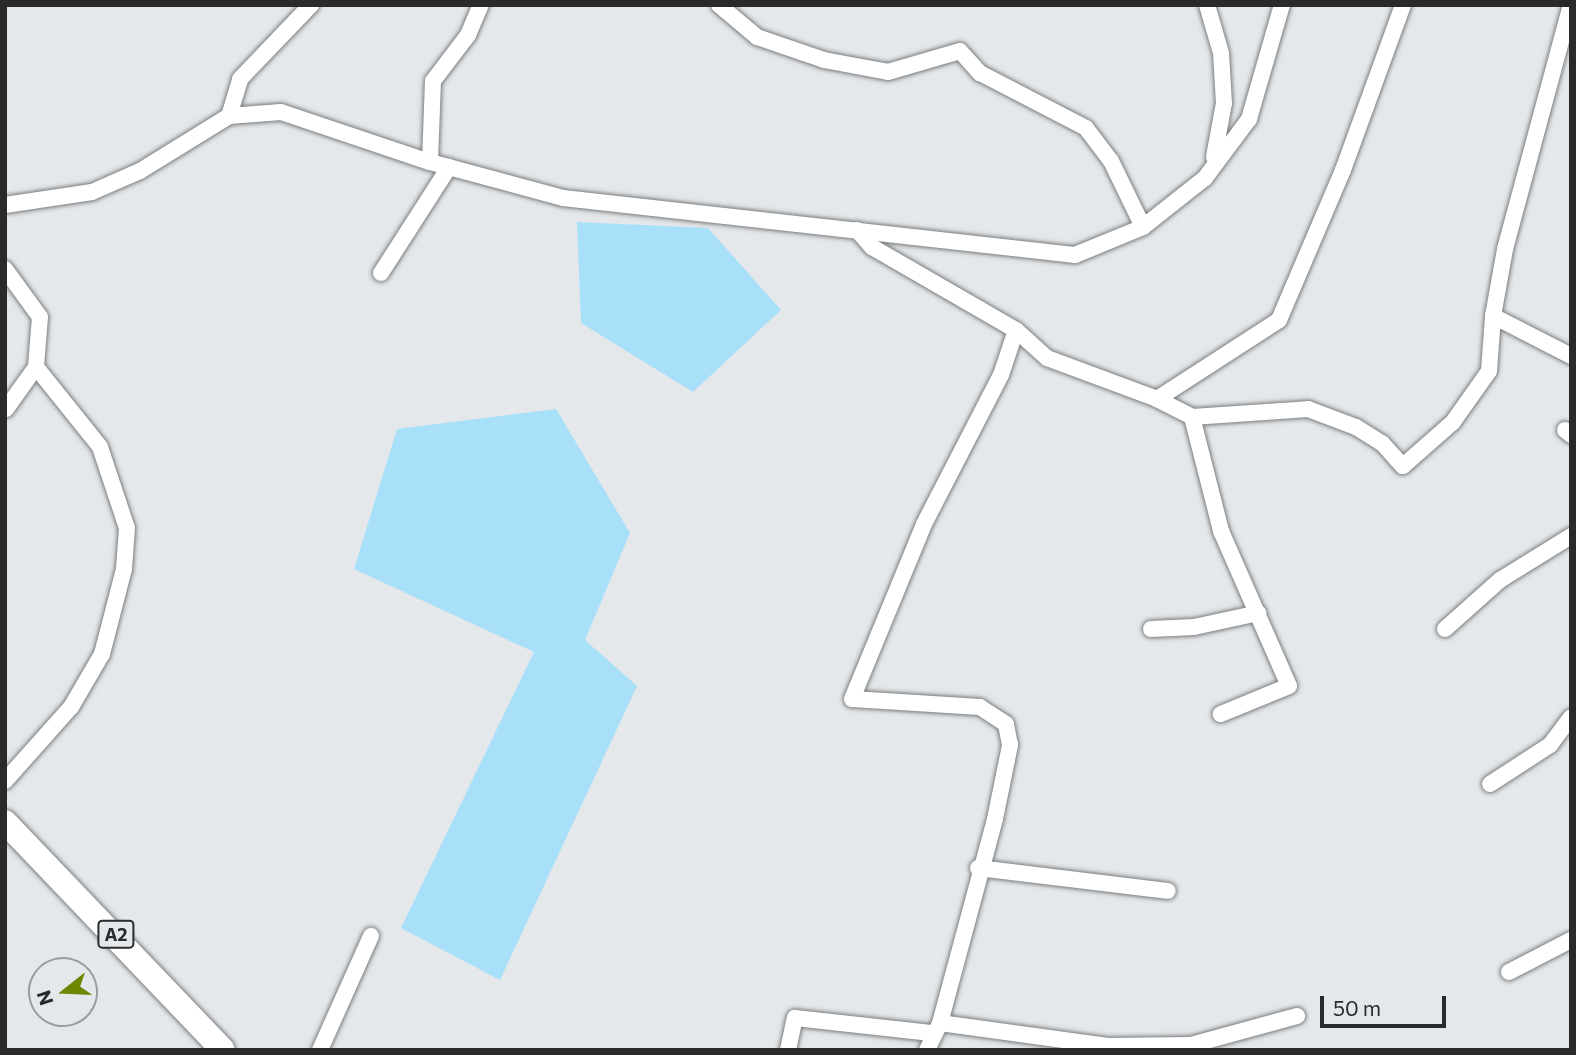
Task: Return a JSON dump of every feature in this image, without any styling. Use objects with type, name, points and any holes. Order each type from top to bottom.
[{"type":"main road","name":"A2","points":[[5,822],[223,1050]]},
{"type":"street","points":[[229,116],[240,79],[311,5]]},
{"type":"street","points":[[430,162],[433,81],[468,35],[481,5]]},
{"type":"street","points":[[719,5],[757,37],[824,60],[888,72],[960,51],[980,73],[1086,128],[1111,161],[1143,227]]},
{"type":"street","points":[[1205,178],[1221,142],[1224,103],[1221,53],[1207,5]]},
{"type":"street","points":[[5,205],[46,202],[115,184],[229,116],[281,112],[430,162],[563,198],[1075,255],[1143,227],[1205,178],[1249,119],[1282,5]]},
{"type":"street","points":[[1157,399],[1279,320],[1343,170],[1402,5]]},
{"type":"street","points":[[857,230],[872,247],[1016,330],[1047,358],[1157,399],[1192,417],[1308,409],[1356,427],[1382,443],[1403,466],[1454,422],[1489,371],[1493,316],[1505,249],[1571,5]]},
{"type":"street","points":[[381,274],[449,167]]},
{"type":"street","points":[[5,269],[40,317],[36,367],[6,410]]},
{"type":"street","points":[[1493,316],[1571,356]]},
{"type":"street","points":[[928,1050],[1010,745],[1006,724],[980,708],[852,699],[924,524],[1001,375],[1016,330]]},
{"type":"street","points":[[5,782],[71,707],[102,654],[124,569],[127,528],[100,447],[36,367]]},
{"type":"street","points":[[1192,417],[1199,459],[1221,531],[1259,612],[1289,686],[1221,714]]},
{"type":"street","points":[[1445,629],[1500,580],[1571,536]]},
{"type":"street","points":[[1151,629],[1194,627],[1259,612]]},
{"type":"street","points":[[1490,784],[1550,745],[1571,717]]},
{"type":"street","points":[[978,868],[1168,891]]},
{"type":"street","points":[[320,1050],[371,936]]},
{"type":"street","points":[[1509,972],[1571,940]]},
{"type":"street","points":[[788,1050],[795,1018],[935,1028],[1109,1046],[1191,1045],[1297,1016]]},
{"type":"shaded area","points":[[577,222],[708,228],[781,310],[693,392],[581,323]]},
{"type":"shaded area","points":[[556,409],[630,533],[585,640],[637,686],[500,980],[401,928],[534,652],[354,569],[397,429]]}]
